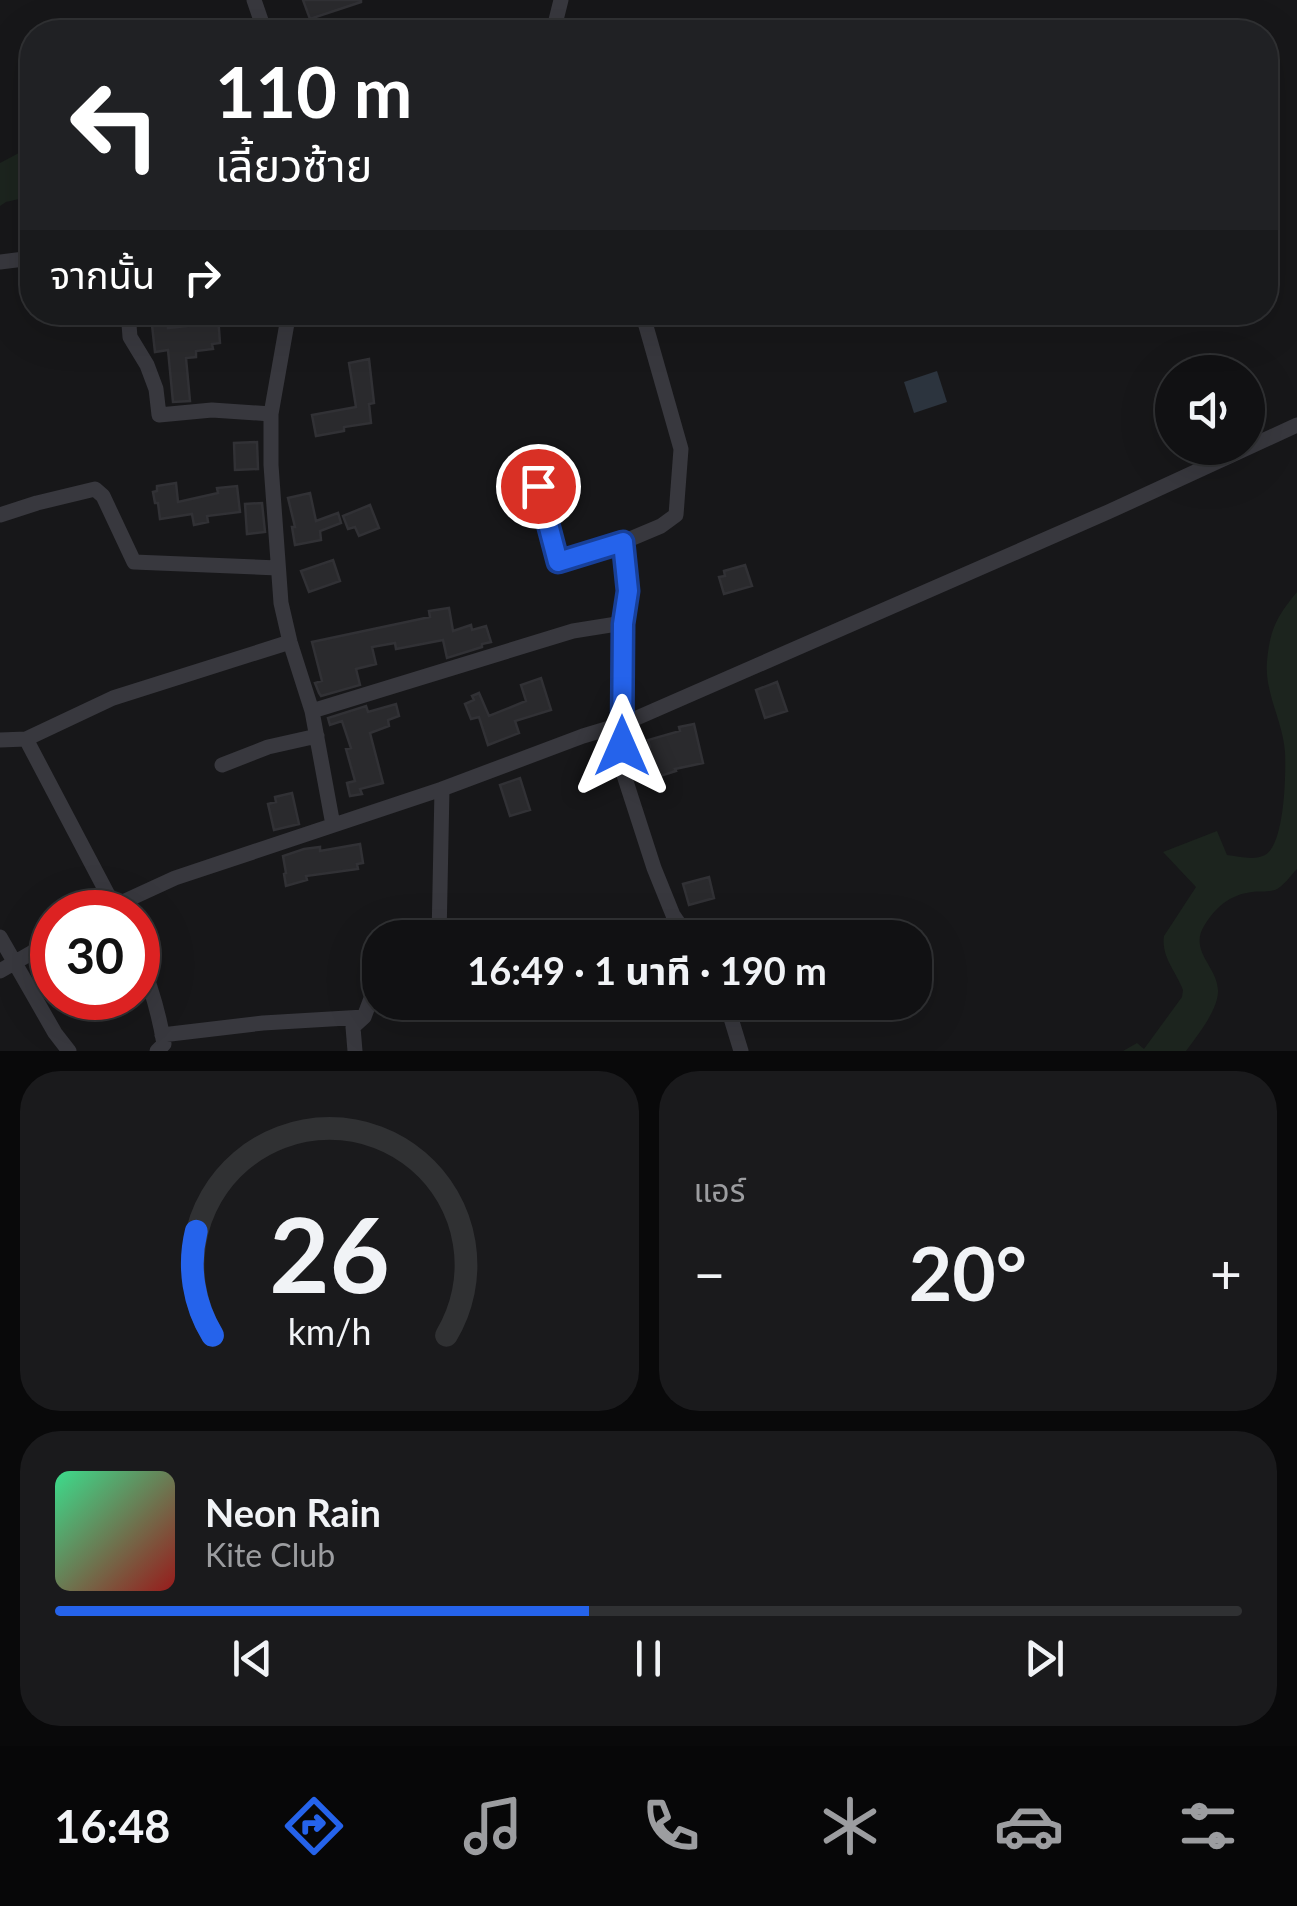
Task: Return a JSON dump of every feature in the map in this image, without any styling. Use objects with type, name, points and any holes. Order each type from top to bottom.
[{"type":"street","points":[[129,325],[130,338],[156,389],[159,415],[212,410],[271,414]]},
{"type":"street","points":[[286,325],[271,414],[280,603],[312,711],[333,824]]},
{"type":"street","points":[[538,486],[558,562],[623,542],[676,515],[681,449],[646,325]]},
{"type":"street","points":[[151,890],[175,878],[442,790],[623,724],[1297,426]]},
{"type":"street","points":[[0,515],[96,489],[134,562],[278,568]]},
{"type":"street","points":[[623,542],[628,591],[623,624],[622,769],[654,868],[677,920]]},
{"type":"street","points":[[312,711],[573,631],[623,624]]},
{"type":"street","points":[[0,740],[26,739],[113,698],[290,642]]},
{"type":"street","points":[[222,765],[317,736]]},
{"type":"street","points":[[26,739],[101,890]]},
{"type":"street","points":[[438,920],[442,790]]},
{"type":"street","points":[[0,937],[7,967],[69,1051]]},
{"type":"street","points":[[7,967],[30,954]]},
{"type":"street","points":[[159,1043],[263,1023],[362,1017]]},
{"type":"street","points":[[355,1051],[353,1027],[362,1019]]},
{"type":"street","points":[[732,1020],[742,1051]]},
{"type":"shaded area","points":[[20,152],[20,199],[0,206],[0,163]]},
{"type":"shaded area","points":[[937,371],[947,402],[914,413],[904,382]]},
{"type":"shaded area","points":[[1297,592],[1297,869],[1275,890],[1230,899],[1204,926],[1200,943],[1216,981],[1217,997],[1207,1022],[1186,1051],[1123,1051],[1137,1043],[1144,1049],[1182,997],[1183,990],[1165,951],[1164,936],[1196,887],[1163,852],[1217,831],[1227,855],[1256,858],[1272,848],[1277,837],[1283,807],[1285,752],[1268,684],[1267,661],[1276,624]]},
{"type":"building","points":[[303,0],[361,0],[361,2],[310,19]]},
{"type":"building","points":[[152,325],[219,325],[220,343],[212,344],[213,349],[196,351],[196,357],[186,358],[190,401],[173,402],[168,350],[155,352]]},
{"type":"building","points":[[369,359],[374,403],[369,404],[371,423],[316,436],[312,415],[356,407],[349,363]]},
{"type":"building","points":[[257,442],[258,469],[235,470],[234,443]]},
{"type":"building","points":[[176,483],[178,502],[218,493],[217,488],[237,486],[240,512],[207,516],[208,522],[194,525],[192,514],[160,519],[153,492],[157,486]]},
{"type":"building","points":[[310,493],[316,521],[338,513],[341,523],[320,531],[321,540],[295,545],[288,498]]},
{"type":"building","points":[[262,503],[265,532],[247,534],[245,504]]},
{"type":"building","points":[[370,505],[379,528],[359,536],[355,527],[348,529],[343,516]]},
{"type":"building","points":[[333,560],[340,581],[309,592],[301,571]]},
{"type":"building","points":[[745,565],[752,586],[724,594],[719,577],[725,576],[724,571]]},
{"type":"building","points":[[449,608],[453,631],[471,625],[472,630],[486,626],[491,642],[447,658],[443,640],[396,649],[395,643],[372,647],[376,664],[356,669],[360,685],[321,696],[315,683],[322,681],[312,642],[430,617],[429,611]]},
{"type":"building","points":[[541,678],[551,710],[515,721],[519,733],[488,745],[479,717],[471,719],[465,704],[479,693],[489,716],[526,701],[521,685]]},
{"type":"building","points":[[777,682],[787,711],[765,718],[756,690]]},
{"type":"building","points":[[396,704],[399,716],[388,720],[389,726],[370,733],[383,783],[350,796],[347,783],[355,781],[346,749],[351,748],[342,721],[330,725],[328,718],[366,706],[368,712]]},
{"type":"building","points":[[694,724],[703,763],[654,778],[646,749],[650,747],[648,740]]},
{"type":"building","points":[[520,778],[530,810],[510,816],[500,785]]},
{"type":"building","points":[[292,793],[299,824],[274,830],[268,804],[276,802],[275,797]]},
{"type":"building","points":[[360,844],[363,863],[357,864],[358,869],[306,876],[307,880],[286,886],[283,856],[304,849],[320,847],[320,851]]},
{"type":"building","points":[[709,877],[714,898],[689,905],[683,884]]},
{"type":"route","points":[[538,486],[558,562],[623,542],[628,591],[623,624],[622,746]]}]
